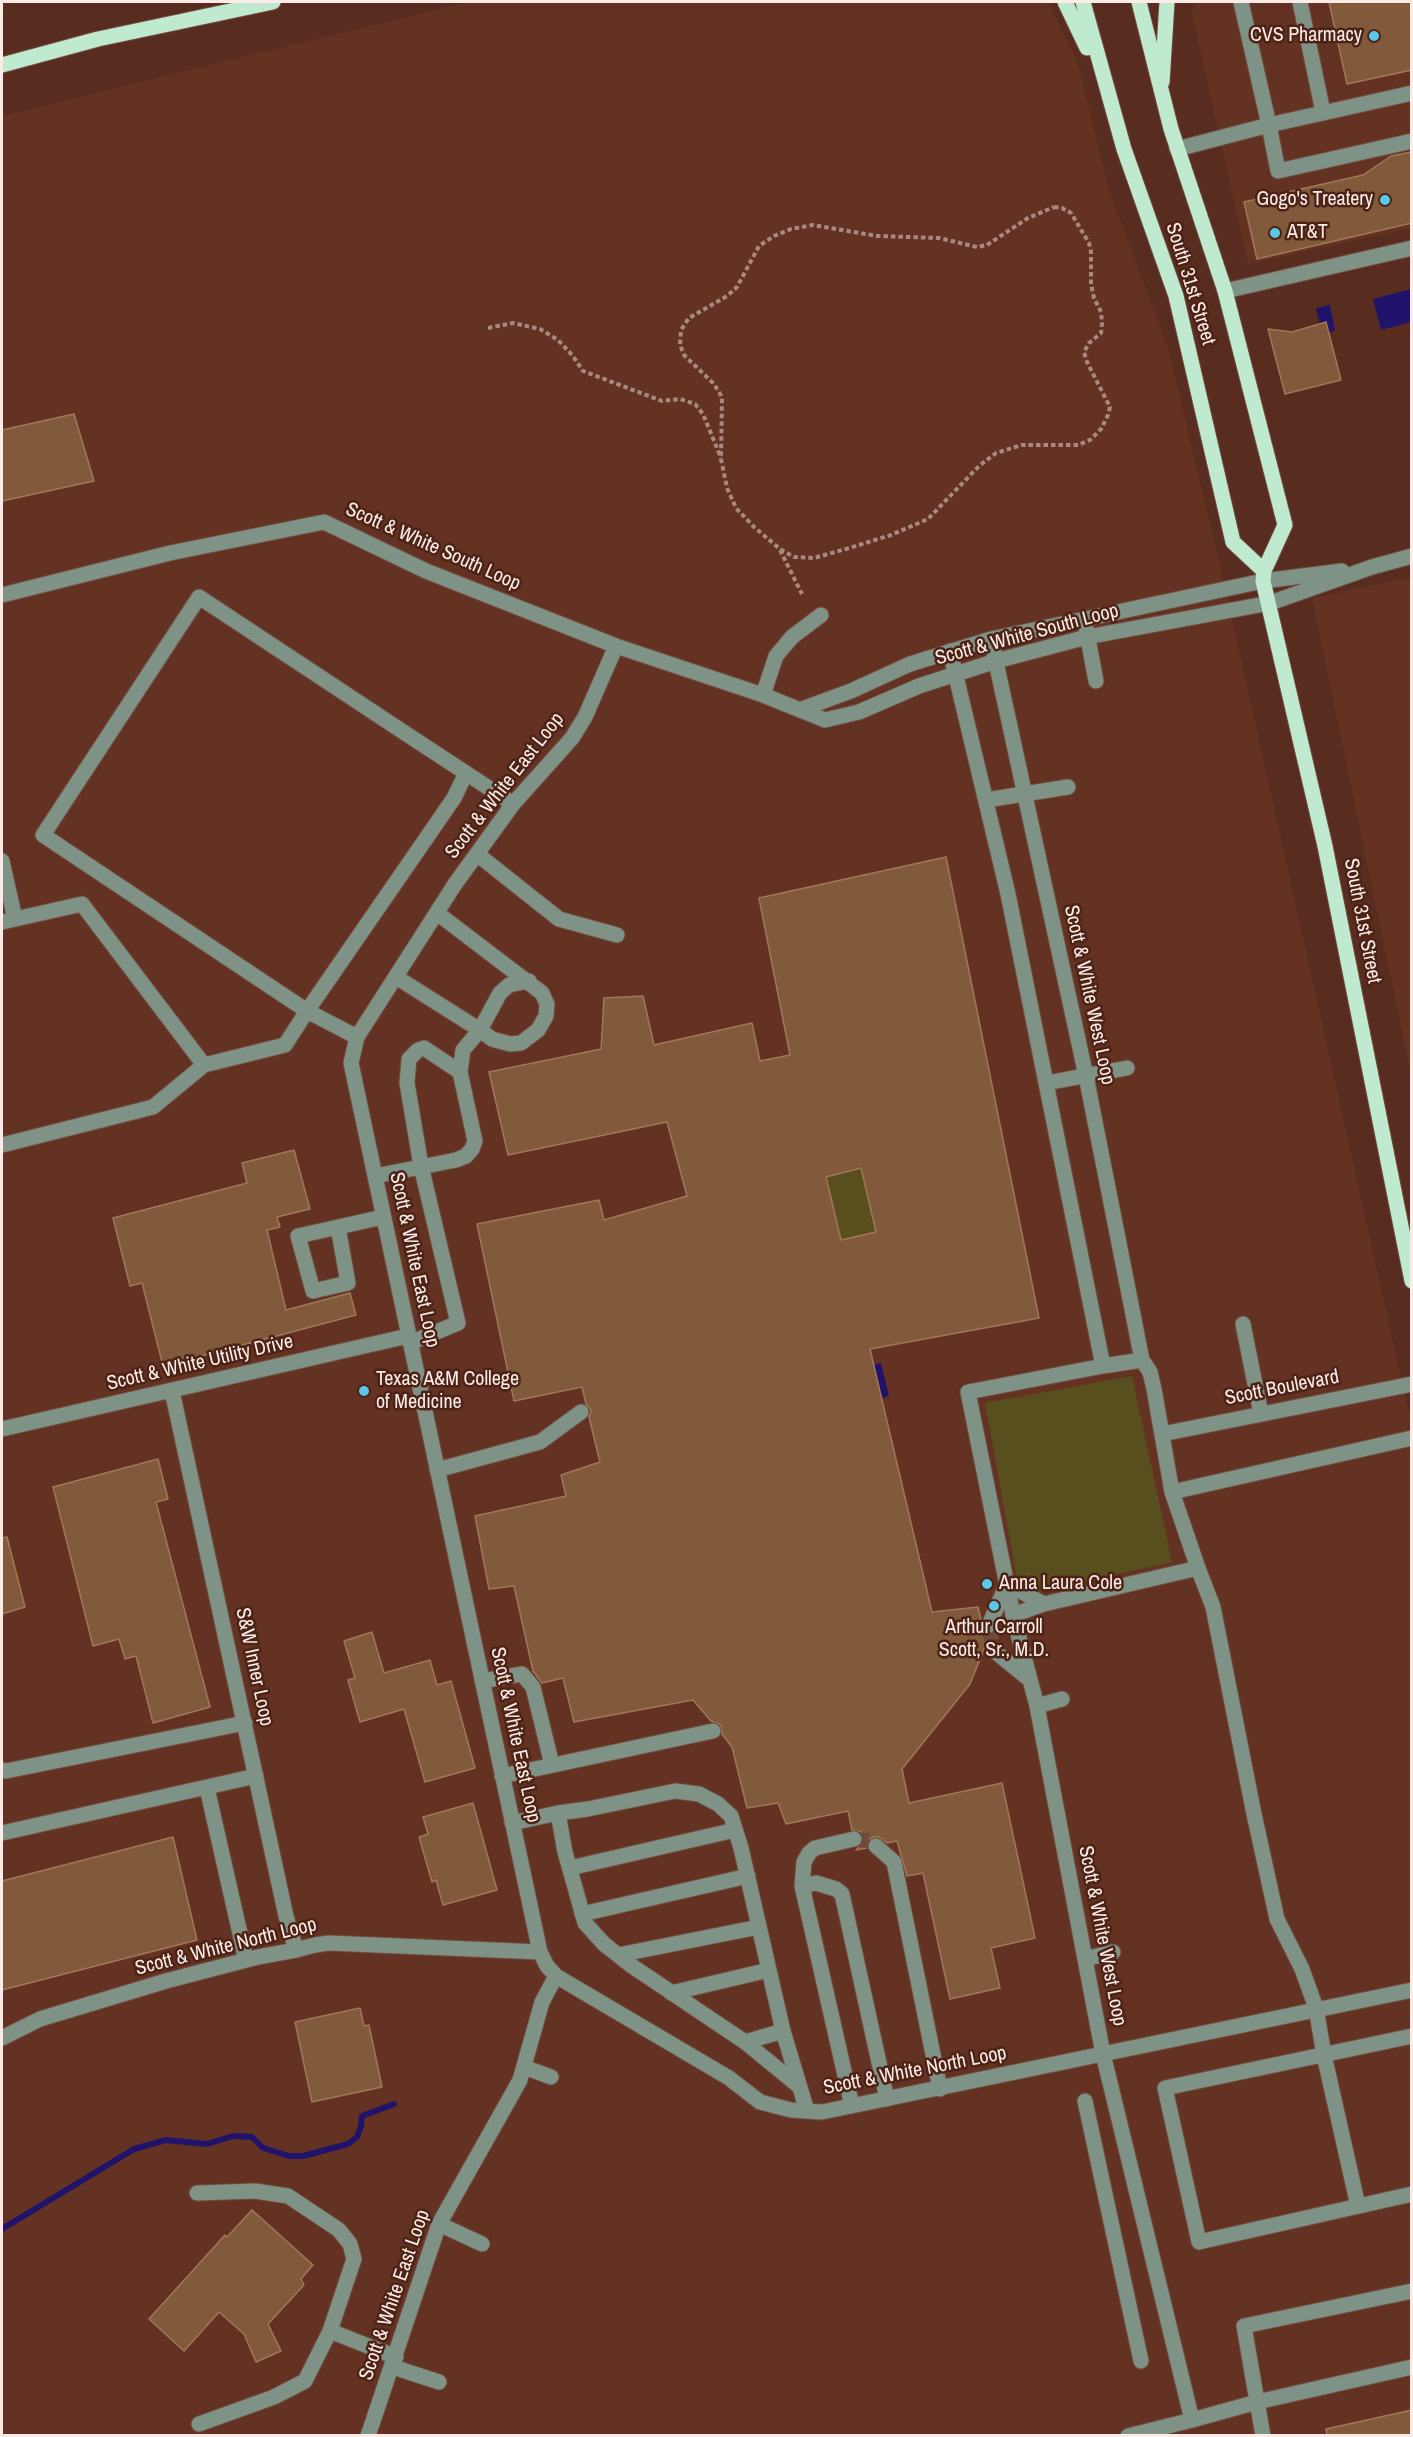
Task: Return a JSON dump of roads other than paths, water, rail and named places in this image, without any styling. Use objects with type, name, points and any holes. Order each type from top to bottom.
[{"type":"main road","points":[[2,64],[98,39],[273,2]]},
{"type":"main road","points":[[1065,2],[1080,29],[1124,149]]},
{"type":"main road","name":"South 31st Street","points":[[1083,2],[1124,149],[1176,296],[1233,542],[1264,576],[1325,846],[1412,1281]]},
{"type":"main road","name":"South 31st Street","points":[[1139,2],[1161,97],[1225,291],[1285,525],[1264,576]]},
{"type":"main road","points":[[1161,97],[1167,2]]},
{"type":"street","points":[[1241,2],[1278,171],[1412,141]]},
{"type":"street","points":[[1300,2],[1323,112]]},
{"type":"street","points":[[1177,149],[1323,112],[1412,93]]},
{"type":"street","points":[[1225,291],[1412,248]]},
{"type":"street","name":"Scott & White South Loop","points":[[2,595],[170,553],[324,522],[426,570],[616,646],[763,695],[825,720],[859,712],[919,686],[996,661],[1087,637],[1270,603],[1372,567]]},
{"type":"street","points":[[1372,567],[1412,556]]},
{"type":"street","name":"Scott & White South Loop","points":[[802,709],[851,691],[910,664],[991,639],[1264,576],[1372,567]]},
{"type":"street","points":[[357,1037],[308,1011],[43,835],[199,597],[513,804]]},
{"type":"street","points":[[763,695],[776,656],[792,637],[821,615]]},
{"type":"street","points":[[1084,619],[1096,681]]},
{"type":"street","name":"Scott & White West Loop","points":[[991,639],[1086,1076],[1142,1360],[1150,1372],[1172,1491],[1213,1606],[1277,1919],[1302,1970],[1316,2008],[1324,2055],[1358,2206]]},
{"type":"street","name":"Scott & White East Loop","points":[[368,2436],[439,2224],[520,2080],[542,2002],[555,1976],[540,1952],[351,1063],[357,1037],[477,854],[513,804],[572,738],[585,717],[616,646]]},
{"type":"street","points":[[950,651],[986,800],[1103,1365],[1142,1360]]},
{"type":"street","points":[[2,1145],[153,1107],[204,1065],[285,1045],[454,798],[466,773]]},
{"type":"street","points":[[986,800],[1068,787]]},
{"type":"street","points":[[477,854],[559,919],[617,935]]},
{"type":"street","points":[[2,861],[8,921],[82,904],[204,1065]]},
{"type":"street","points":[[396,977],[492,1039],[510,1044],[521,1043],[538,1030],[546,1016],[547,1004],[542,993],[437,913]]},
{"type":"street","points":[[375,1176],[456,1160],[466,1156],[472,1149],[475,1141],[460,1072],[463,1050],[480,1030],[500,993],[509,985],[529,981]]},
{"type":"street","points":[[422,1166],[407,1083],[409,1059],[418,1050],[424,1048],[460,1072]]},
{"type":"street","points":[[1046,1083],[1127,1068]]},
{"type":"street","name":"Scott & White Utility Drive","points":[[2,1429],[409,1340],[458,1323],[422,1166]]},
{"type":"street","points":[[338,1227],[348,1283],[313,1291],[298,1236],[338,1227],[383,1217]]},
{"type":"street","points":[[1243,1324],[1260,1413]]},
{"type":"street","name":"Scott & White West Loop","points":[[1103,1365],[968,1392],[1013,1615],[1037,1706],[1103,2054],[1192,2420]]},
{"type":"street","name":"Scott Boulevard","points":[[1162,1434],[1412,1384]]},
{"type":"street","name":"S&W Inner Loop","points":[[172,1391],[286,1916],[296,1950]]},
{"type":"street","points":[[436,1470],[540,1442],[581,1412]]},
{"type":"street","points":[[1172,1491],[1412,1438]]},
{"type":"street","points":[[1013,1615],[1044,1604],[1198,1568]]},
{"type":"street","points":[[989,1625],[1007,1584],[1044,1604]]},
{"type":"street","points":[[993,1650],[1030,1680]]},
{"type":"street","points":[[482,1681],[522,1674],[532,1688],[552,1766]]},
{"type":"street","points":[[1037,1706],[1062,1699]]},
{"type":"street","points":[[2,1770],[245,1723]]},
{"type":"street","points":[[502,1776],[712,1731]]},
{"type":"street","points":[[2,1833],[256,1776]]},
{"type":"street","points":[[207,1788],[246,1960]]},
{"type":"street","points":[[512,1823],[675,1791],[699,1794],[718,1804],[731,1816],[748,1876],[783,2031],[807,2111]]},
{"type":"street","points":[[558,1813],[585,1923],[618,1955],[745,2042],[800,2087]]},
{"type":"street","points":[[570,1868],[735,1830]]},
{"type":"street","points":[[852,2106],[802,1886],[804,1862],[809,1853],[815,1848],[854,1839]]},
{"type":"street","points":[[876,1846],[894,1862],[940,2088]]},
{"type":"street","points":[[582,1914],[748,1876]]},
{"type":"street","points":[[802,1886],[816,1883],[836,1889],[842,1894],[887,2099]]},
{"type":"street","points":[[618,1955],[759,1927]]},
{"type":"street","name":"Scott & White North Loop","points":[[2,2038],[40,2019],[166,1981],[246,1960],[329,1943],[540,1952]]},
{"type":"street","points":[[1085,1959],[1113,1952]]},
{"type":"street","points":[[671,1992],[769,1970]]},
{"type":"street","name":"Scott & White North Loop","points":[[555,1976],[729,2078],[760,2102],[791,2110],[822,2112],[1316,2008],[1412,1990]]},
{"type":"street","points":[[745,2042],[783,2031]]},
{"type":"street","points":[[1412,2036],[1165,2088],[1199,2242],[1412,2194]]},
{"type":"street","points":[[524,2067],[551,2077]]},
{"type":"street","points":[[1085,2101],[1142,2361]]},
{"type":"street","points":[[196,2193],[255,2191],[288,2196],[339,2230],[350,2244],[354,2259],[330,2331],[304,2381],[274,2397],[199,2424]]},
{"type":"street","points":[[439,2224],[482,2244]]},
{"type":"street","points":[[1263,2436],[1244,2326],[1412,2291]]},
{"type":"street","points":[[330,2331],[439,2382]]},
{"type":"street","points":[[1128,2436],[1257,2402],[1412,2367]]},
{"type":"waterway","points":[[2,2229],[134,2149],[166,2140],[207,2144],[233,2136],[252,2137],[263,2148],[289,2156],[303,2156],[348,2144],[357,2137],[362,2116],[394,2104]]},
{"type":"tunnel","points":[[989,1625],[993,1650]]},
{"type":"tunnel","points":[[854,1839],[870,1841],[876,1846]]},
{"type":"place","name":"CVS Pharmacy","points":[[1374,36]]},
{"type":"place","name":"Gogo's Treatery","points":[[1385,200]]},
{"type":"place","name":"AT&T","points":[[1275,233]]},
{"type":"place","name":"Texas A&M College of Medicine","points":[[364,1391]]},
{"type":"place","name":"Anna Laura Cole","points":[[987,1584]]},
{"type":"place","name":"Arthur Carroll Scott, Sr., M.D.","points":[[994,1606]]}]
